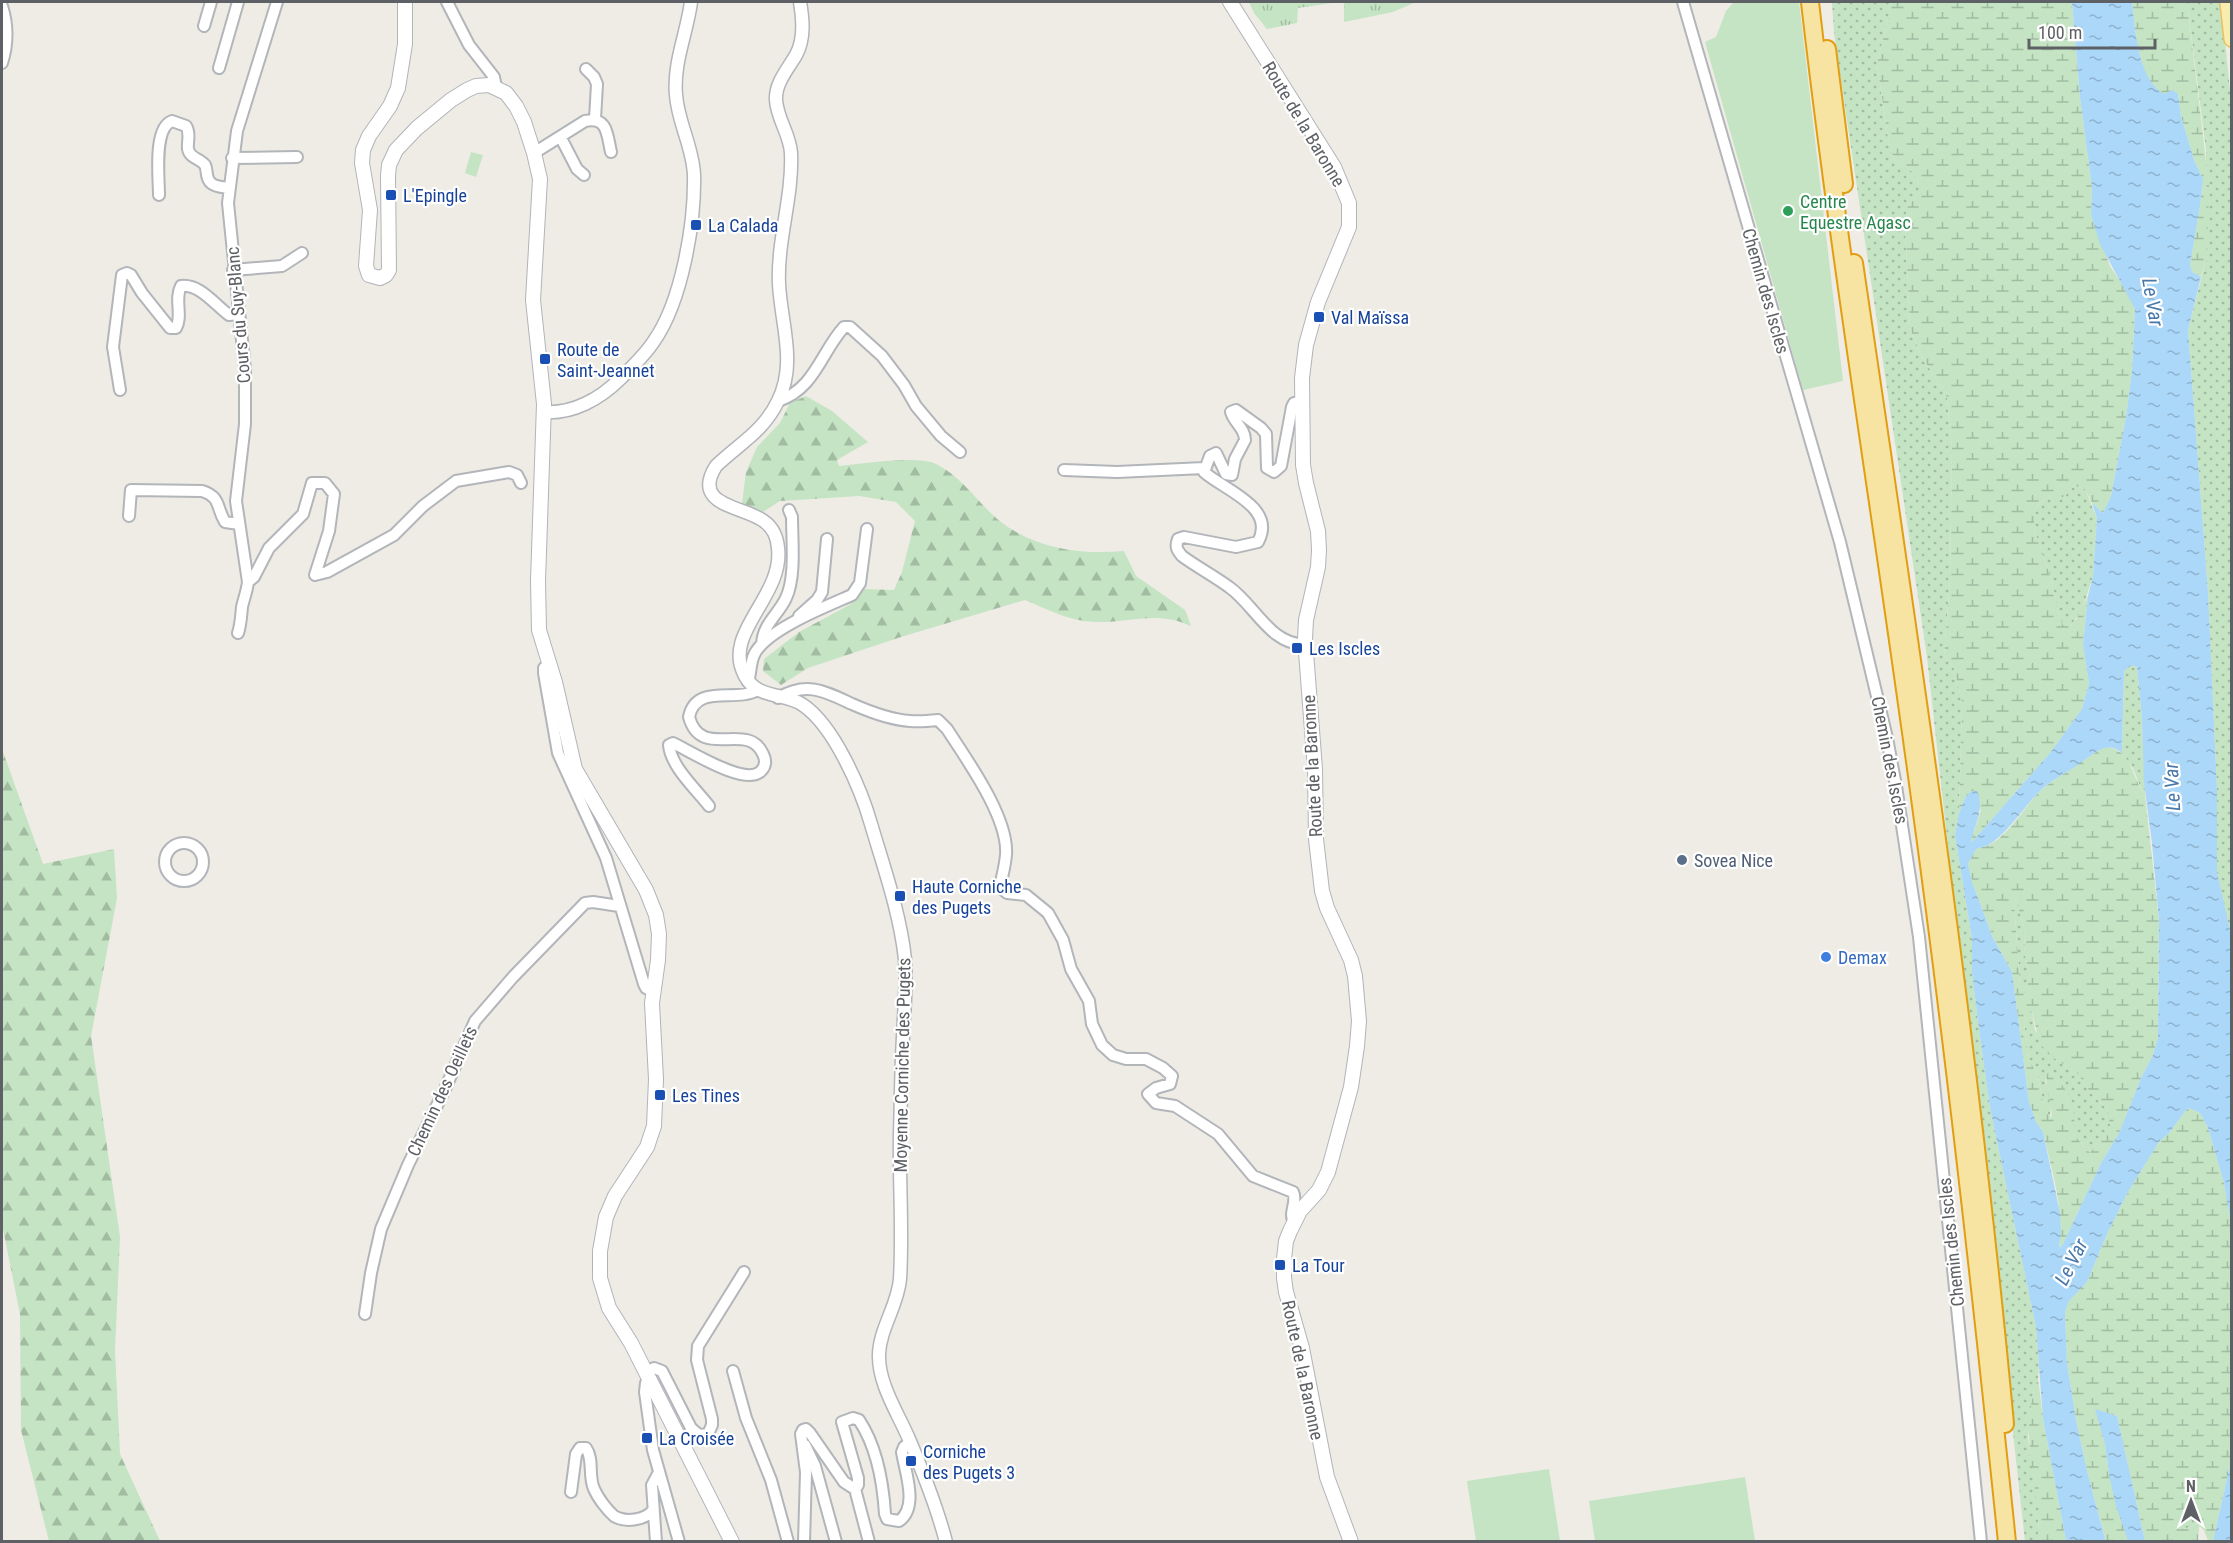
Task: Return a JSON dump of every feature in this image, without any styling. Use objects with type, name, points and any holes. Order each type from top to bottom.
[{"type":"highway","points":[[1810,2],[1841,253],[1914,752],[1940,951],[2007,1542]]},
{"type":"highway","points":[[1821,2],[1851,239],[1953,950],[2016,1542]]},
{"type":"main road","points":[[405,2],[405,44],[396,93],[385,114],[369,136],[362,154],[370,210],[366,266],[371,276],[383,277],[389,270],[388,176],[389,165],[396,150],[417,128],[457,95],[476,86],[485,85],[499,89],[512,99],[521,114],[534,153],[540,187],[533,300],[544,412],[537,608],[540,636],[562,710],[572,761],[578,776],[646,890],[656,915],[659,949],[653,992],[656,1094],[654,1126],[647,1147],[610,1206],[603,1228],[600,1260],[602,1287],[609,1308],[627,1335],[732,1542]]},
{"type":"main road","name":"Route de la Baronne","points":[[1230,2],[1334,167],[1349,203],[1349,227],[1326,278],[1306,345],[1302,401],[1305,483],[1318,531],[1319,550],[1318,567],[1306,621],[1305,644],[1315,760],[1316,838],[1322,891],[1327,908],[1351,960],[1355,976],[1359,1021],[1358,1046],[1351,1087],[1328,1172],[1319,1190],[1300,1211],[1294,1222],[1286,1241],[1284,1259],[1286,1292],[1302,1348],[1327,1477],[1351,1542]]},
{"type":"main road","points":[[2228,2],[2232,39]]},
{"type":"street","points":[[204,26],[211,2]]},
{"type":"street","points":[[219,68],[238,2]]},
{"type":"street","name":"Cours du Suy-Blanc","points":[[238,633],[242,622],[242,609],[248,582],[236,501],[245,413],[245,370],[228,203],[237,131],[278,2]]},
{"type":"street","points":[[447,2],[469,45],[494,77],[499,89]]},
{"type":"street","points":[[544,412],[557,412],[581,406],[603,394],[642,357],[655,341],[672,304],[689,243],[694,203],[691,150],[675,96],[679,56],[691,2]]},
{"type":"street","points":[[753,686],[741,666],[740,648],[748,624],[769,593],[775,579],[779,551],[777,539],[773,530],[759,517],[743,513],[718,501],[711,489],[710,477],[716,466],[761,428],[778,401],[789,365],[779,281],[791,160],[788,136],[777,109],[776,92],[799,48],[802,29],[800,2]]},
{"type":"street","name":"Chemin des Iscles","points":[[1683,2],[1840,542],[1889,747],[1920,946],[1981,1542]]},
{"type":"street","points":[[2,6],[7,31],[6,50],[2,63]]},
{"type":"street","points":[[586,69],[597,84],[595,119]]},
{"type":"street","points":[[534,153],[585,121],[595,119],[602,122],[606,130],[611,152]]},
{"type":"street","points":[[159,195],[159,144],[164,127],[171,121],[186,126],[189,132],[190,155],[202,162],[210,182],[215,186],[229,188]]},
{"type":"street","points":[[561,138],[577,169],[584,176]]},
{"type":"street","points":[[232,158],[297,157]]},
{"type":"street","points":[[234,270],[282,266],[302,253]]},
{"type":"street","points":[[120,390],[113,347],[122,276],[127,273],[131,274],[142,293],[170,328],[176,328],[178,324],[177,293],[180,286],[189,285],[202,292],[230,315],[239,314]]},
{"type":"street","points":[[778,401],[799,390],[818,368],[836,335],[844,327],[850,327],[882,356],[922,413],[941,436],[960,452]]},
{"type":"street","points":[[1302,401],[1294,403],[1292,407],[1279,470],[1274,472],[1267,468],[1266,434],[1236,410],[1230,412],[1243,430],[1245,440],[1235,459],[1232,475],[1226,474],[1216,453],[1210,456],[1204,468],[1204,472],[1216,483],[1251,503],[1260,516],[1262,536],[1258,542],[1236,547],[1184,537],[1178,539],[1177,550],[1209,575],[1230,587],[1265,624],[1286,641],[1305,644]]},
{"type":"street","points":[[1064,470],[1117,472],[1204,468]]},
{"type":"street","points":[[248,582],[254,577],[269,548],[303,514],[312,483],[325,483],[334,494],[329,531],[315,575],[327,572],[394,535],[423,506],[456,481],[509,472],[517,475],[521,483]]},
{"type":"street","points":[[129,516],[132,490],[202,491],[211,494],[217,501],[225,522],[239,524]]},
{"type":"street","points":[[762,644],[762,634],[785,599],[790,584],[792,517],[789,510]]},
{"type":"street","points":[[709,806],[677,765],[669,745],[673,743],[735,774],[751,776],[759,773],[765,765],[765,759],[757,746],[746,740],[716,740],[700,737],[694,731],[688,717],[693,704],[698,700],[718,696],[746,695],[753,686],[753,656],[762,644],[793,623],[852,595],[857,590],[860,583],[867,529]]},
{"type":"street","points":[[793,623],[822,592],[827,539]]},
{"type":"street","points":[[549,664],[544,673],[558,753],[606,858],[644,984],[649,991],[653,992]]},
{"type":"street","name":"Moyenne Corniche des Pugets","points":[[753,686],[778,698],[796,702],[812,713],[848,764],[870,819],[901,932],[906,973],[900,1137],[900,1275],[895,1305],[882,1338],[879,1353],[883,1380],[910,1442],[945,1542]]},
{"type":"street","points":[[778,698],[801,688],[814,689],[831,693],[854,705],[909,722],[938,720],[947,729],[995,809],[1002,827],[1006,853],[1000,887],[1007,893],[1026,895],[1048,913],[1063,940],[1071,969],[1089,1001],[1092,1024],[1102,1045],[1113,1055],[1126,1059],[1146,1059],[1172,1076],[1170,1084],[1156,1088],[1148,1094],[1156,1103],[1175,1106],[1218,1134],[1253,1176],[1293,1192],[1296,1200],[1291,1216],[1294,1222]]},
{"type":"street","name":"Chemin des Oeillets","points":[[365,1314],[381,1229],[475,1021],[513,977],[585,903],[620,906]]},
{"type":"street","points":[[679,1542],[653,1450],[645,1392],[647,1376],[654,1368],[662,1371],[691,1428],[699,1436],[710,1432],[712,1419],[696,1360],[698,1346],[744,1272]]},
{"type":"street","points":[[733,1371],[746,1418],[771,1480],[788,1542]]},
{"type":"street","points":[[855,1489],[858,1485],[858,1478],[842,1422],[854,1418],[859,1420],[869,1437],[883,1489],[885,1514],[887,1519],[892,1521],[899,1521],[908,1511],[909,1490],[902,1452],[910,1442]]},
{"type":"street","points":[[804,1542],[806,1472],[801,1440],[802,1430],[806,1429],[844,1482],[855,1489],[869,1542]]},
{"type":"street","points":[[801,1440],[815,1466],[836,1542]]},
{"type":"street","points":[[571,1492],[576,1454],[580,1448],[586,1448],[589,1453],[590,1481],[595,1493],[613,1515],[635,1519],[648,1516],[653,1510]]},
{"type":"street","points":[[656,1542],[652,1485],[658,1472]]},
{"type":"green space","points":[[1249,2],[1339,2],[1298,8],[1297,23],[1267,29],[1254,13]]},
{"type":"green space","points":[[1344,2],[1416,2],[1393,12],[1344,22]]},
{"type":"green space","name":"Centre Equestre Agasc","points":[[1734,2],[1799,2],[1843,381],[1803,390],[1705,42],[1716,37],[1726,11]]},
{"type":"green space","points":[[1832,2],[1892,2],[1877,64],[1889,144],[1895,160],[1914,173],[1919,184],[1919,192],[1907,208],[1905,223],[1910,328],[1920,353],[1947,397],[1952,448],[1950,580],[1944,656],[1954,668],[1962,702],[1959,813],[1955,835],[1972,939],[1972,972],[1990,1108],[2036,1327],[2039,1367],[2028,1438],[2038,1506],[2038,1541],[2025,1541],[1927,657],[1834,33]]},
{"type":"green space","points":[[1892,2],[2072,2],[2080,97],[2092,187],[2091,215],[2110,266],[2135,309],[2132,371],[2126,417],[2111,496],[2103,513],[2092,503],[2085,489],[2075,486],[2068,491],[2065,497],[2052,497],[2039,502],[2034,511],[2034,529],[2050,575],[2063,625],[2071,625],[2088,596],[2083,645],[2089,683],[2082,709],[2050,753],[1970,844],[1981,810],[1966,796],[1959,813],[1962,702],[1954,668],[1944,656],[1950,580],[1952,448],[1947,397],[1920,353],[1910,328],[1905,223],[1907,208],[1919,192],[1919,184],[1914,173],[1895,160],[1889,144],[1877,64]]},
{"type":"green space","points":[[2132,2],[2187,2],[2209,186],[2207,256],[2201,277],[2192,272],[2190,265],[2203,179],[2194,160],[2181,116],[2178,94],[2163,94],[2155,89],[2144,67]]},
{"type":"green space","points":[[2187,2],[2221,2],[2232,110],[2231,939],[2217,872],[2217,790],[2208,592],[2188,330],[2207,256],[2206,150]]},
{"type":"green space","points":[[471,152],[483,155],[476,177],[465,173]]},
{"type":"green space","points":[[806,396],[832,411],[868,442],[837,460],[839,466],[903,460],[927,461],[936,464],[946,469],[962,483],[1001,522],[1029,538],[1076,551],[1124,551],[1136,576],[1185,610],[1191,626],[1179,621],[1155,618],[1108,622],[1076,620],[1025,600],[904,636],[808,668],[781,685],[763,671],[764,659],[799,632],[851,604],[863,589],[894,590],[902,572],[915,521],[896,502],[859,496],[780,501],[763,512],[742,504],[746,472],[757,447],[780,423],[790,403]]},
{"type":"green space","points":[[2075,486],[2085,489],[2097,518],[2093,576],[2082,610],[2071,625],[2063,625],[2050,575],[2034,529],[2034,511],[2039,502],[2052,497],[2065,497],[2068,491]]},
{"type":"green space","points":[[2132,665],[2137,667],[2142,718],[2145,795],[2133,768],[2122,753],[2124,671]]},
{"type":"green space","points":[[2108,747],[2123,754],[2145,795],[2159,921],[2158,1038],[2153,1055],[2141,1078],[2119,1133],[2101,1163],[2062,1246],[2059,1247],[2059,1204],[2043,1132],[2036,1122],[2029,1102],[2012,972],[1993,938],[1972,882],[1968,864],[1976,849],[1989,845],[2003,835],[2043,789]],"holes":[[[2016,900],[2024,926],[2025,955],[2030,977],[2025,993],[2020,985],[2014,902]],[[2030,1011],[2040,1044],[2054,1058],[2077,1073],[2091,1093],[2108,1110],[2110,1126],[2090,1153],[2074,1135],[2074,1115],[2070,1097],[2062,1085],[2048,1072],[2047,1088],[2052,1116],[2050,1118],[2043,1102],[2038,1077],[2029,1059],[2024,1023]]]},
{"type":"green space","points":[[2,749],[43,864],[114,849],[117,898],[91,1036],[120,1237],[115,1351],[120,1454],[160,1541],[49,1541],[21,1430],[20,1314],[2,1224]]},
{"type":"green space","points":[[2016,900],[2024,926],[2025,955],[2030,977],[2025,994],[2020,985],[2014,902]]},
{"type":"green space","points":[[2030,1010],[2035,1030],[2054,1058],[2077,1073],[2091,1093],[2108,1110],[2111,1126],[2090,1153],[2074,1135],[2074,1124],[2059,1082],[2051,1077],[2045,1079],[2051,1104],[2050,1119],[2043,1102],[2038,1077],[2029,1059],[2024,1023]]},
{"type":"green space","points":[[2189,1108],[2200,1113],[2208,1128],[2224,1183],[2231,1223],[2231,1461],[2213,1541],[2208,1541],[2204,1530],[2199,1526],[2198,1541],[2145,1541],[2117,1416],[2096,1410],[2105,1444],[2109,1475],[2128,1541],[2106,1541],[2076,1420],[2067,1363],[2065,1312],[2069,1301],[2087,1282],[2128,1192],[2159,1142],[2170,1132]],"holes":[[[2182,1509],[2198,1512],[2199,1522],[2181,1529],[2178,1524]]]},
{"type":"green space","points":[[2038,1378],[2043,1419],[2066,1541],[2038,1542],[2038,1513],[2030,1456],[2029,1426]]},
{"type":"green space","points":[[1549,1469],[1560,1541],[1476,1541],[1467,1481]]},
{"type":"green space","points":[[1745,1477],[1755,1541],[1595,1541],[1589,1501]]},
{"type":"green space","points":[[2182,1509],[2198,1512],[2199,1522],[2181,1529],[2178,1519]]},
{"type":"water","name":"Le Var","points":[[2072,2],[2132,2],[2143,66],[2155,87],[2164,94],[2172,90],[2178,94],[2181,116],[2194,160],[2203,179],[2190,265],[2192,272],[2201,277],[2188,330],[2208,592],[2217,790],[2217,872],[2232,939],[2231,1223],[2224,1183],[2208,1128],[2200,1113],[2189,1108],[2159,1142],[2128,1192],[2087,1282],[2069,1301],[2065,1312],[2067,1363],[2076,1420],[2106,1542],[2066,1541],[2043,1419],[2036,1327],[1990,1108],[1972,972],[1972,939],[1955,835],[1959,813],[1966,796],[1972,791],[1977,791],[1980,805],[1971,843],[2050,753],[2082,709],[2089,683],[2083,645],[2088,596],[2093,576],[2097,518],[2092,503],[2103,513],[2111,496],[2132,371],[2135,309],[2100,244],[2091,215],[2092,187],[2080,97]],"holes":[[[2132,665],[2137,667],[2142,718],[2144,783],[2159,921],[2158,1038],[2153,1055],[2141,1078],[2119,1133],[2101,1163],[2062,1246],[2059,1247],[2060,1213],[2043,1132],[2036,1122],[2029,1102],[2012,972],[1993,938],[1972,882],[1968,864],[1976,849],[1999,837],[2047,785],[2101,749],[2117,749],[2122,753],[2124,671]]]},
{"type":"water","points":[[2095,1409],[2117,1416],[2145,1541],[2128,1541],[2116,1506],[2105,1444]]},
{"type":"water","points":[[2231,1461],[2231,1541],[2213,1541]]},
{"type":"place","name":"L'Epingle","points":[[391,195]]},
{"type":"place","name":"Centre Equestre Agasc","points":[[1788,211]]},
{"type":"place","name":"La Calada","points":[[696,225]]},
{"type":"place","name":"Val Maïssa","points":[[1319,317]]},
{"type":"place","name":"Route de Saint-Jeannet","points":[[545,359]]},
{"type":"place","name":"Les Iscles","points":[[1297,648]]},
{"type":"place","name":"Sovea Nice","points":[[1682,860]]},
{"type":"place","name":"Haute Corniche des Pugets","points":[[900,896]]},
{"type":"place","name":"Demax","points":[[1826,957]]},
{"type":"place","name":"Les Tines","points":[[660,1095]]},
{"type":"place","name":"La Tour","points":[[1280,1265]]},
{"type":"place","name":"La Croisée","points":[[647,1438]]},
{"type":"place","name":"Corniche des Pugets 3","points":[[911,1461]]}]
